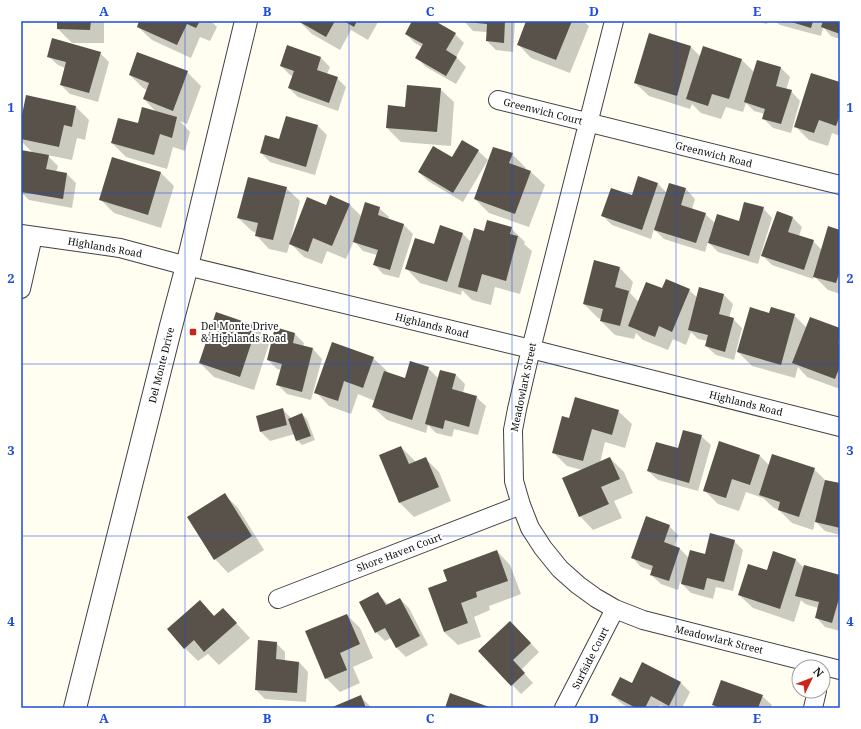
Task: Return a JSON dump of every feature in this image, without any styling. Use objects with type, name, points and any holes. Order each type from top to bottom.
[{"type":"street","name":"Del Monte Drive","points":[[75,708],[187,266],[246,21]]},
{"type":"street","name":"Meadowlark Street","points":[[614,21],[531,349],[513,430],[514,481],[521,506],[530,528],[543,548],[560,569],[578,585],[615,609],[643,620],[794,659]]},
{"type":"street","name":"Greenwich Court","points":[[498,100],[588,122]]},
{"type":"street","name":"Greenwich Road","points":[[588,122],[840,185]]},
{"type":"street","name":"Highlands Road","points":[[27,235],[120,248],[187,266],[531,349],[840,427]]},
{"type":"street","points":[[21,289],[27,235]]},
{"type":"street","name":"Shore Haven Court","points":[[278,599],[521,506]]},
{"type":"street","name":"Surfside Court","points":[[564,708],[615,609]]},
{"type":"building","points":[[57,21],[91,21],[90,30],[57,29]]},
{"type":"building","points":[[139,21],[200,21],[196,28],[187,24],[177,45],[137,27]]},
{"type":"building","points":[[298,21],[335,21],[326,37]]},
{"type":"building","points":[[344,21],[357,21],[354,27]]},
{"type":"building","points":[[412,21],[435,21],[456,33],[446,50],[457,57],[446,76],[415,58],[423,44],[405,34]]},
{"type":"building","points":[[467,21],[505,21],[504,43],[486,41],[487,24]]},
{"type":"building","points":[[526,21],[572,21],[556,60],[517,45]]},
{"type":"building","points":[[788,21],[813,21],[811,28]]},
{"type":"building","points":[[823,21],[840,21],[840,34],[821,27]]},
{"type":"building","points":[[649,33],[691,46],[677,96],[634,83]]},
{"type":"building","points":[[52,38],[101,52],[89,93],[60,85],[66,62],[47,57]]},
{"type":"building","points":[[287,45],[321,57],[317,70],[338,77],[329,103],[288,88],[294,71],[280,66]]},
{"type":"building","points":[[703,46],[742,59],[729,99],[712,94],[708,106],[686,99]]},
{"type":"building","points":[[137,52],[188,71],[173,111],[143,99],[149,83],[129,75]]},
{"type":"building","points":[[757,60],[781,67],[776,86],[792,90],[781,124],[762,119],[765,109],[744,102]]},
{"type":"building","points":[[811,73],[840,82],[840,115],[836,126],[819,120],[814,133],[794,127]]},
{"type":"building","points":[[407,85],[441,88],[437,132],[386,128],[388,105],[405,107]]},
{"type":"building","points":[[26,95],[76,106],[72,127],[64,125],[59,147],[21,139],[21,120]]},
{"type":"building","points":[[142,107],[177,117],[172,138],[160,134],[154,155],[111,143],[118,118],[138,123]]},
{"type":"building","points":[[286,116],[318,125],[306,167],[260,153],[265,135],[279,139]]},
{"type":"building","points":[[462,140],[479,150],[453,193],[418,172],[433,146],[452,157]]},
{"type":"building","points":[[493,147],[513,153],[509,163],[531,171],[515,214],[474,199]]},
{"type":"building","points":[[21,150],[49,155],[46,169],[67,173],[63,199],[21,192]]},
{"type":"building","points":[[112,157],[161,172],[148,215],[99,200]]},
{"type":"building","points":[[638,176],[658,183],[642,230],[601,216],[611,188],[632,195]]},
{"type":"building","points":[[248,177],[287,187],[273,240],[255,236],[258,223],[237,218]]},
{"type":"building","points":[[669,183],[686,188],[681,205],[706,213],[696,243],[654,230]]},
{"type":"building","points":[[330,195],[350,204],[332,246],[313,238],[308,252],[289,244],[307,197],[326,205]]},
{"type":"building","points":[[365,202],[380,207],[378,215],[404,224],[390,270],[373,265],[378,250],[353,242]]},
{"type":"building","points":[[744,202],[764,207],[749,256],[708,243],[717,214],[739,221]]},
{"type":"building","points":[[777,211],[793,217],[788,232],[814,240],[804,270],[761,256]]},
{"type":"building","points":[[487,220],[512,227],[510,234],[518,236],[506,281],[482,274],[477,292],[458,287],[474,228],[484,231]]},
{"type":"building","points":[[440,225],[463,233],[447,282],[405,269],[415,238],[434,244]]},
{"type":"building","points":[[828,226],[840,230],[840,271],[836,283],[813,277]]},
{"type":"building","points":[[594,260],[620,267],[615,287],[629,291],[620,326],[600,321],[603,309],[583,304]]},
{"type":"building","points":[[666,279],[690,289],[672,332],[659,326],[655,337],[628,326],[646,282],[662,288]]},
{"type":"building","points":[[699,287],[724,294],[719,314],[734,318],[725,352],[705,346],[708,335],[688,330]]},
{"type":"building","points":[[750,307],[769,313],[771,307],[795,314],[781,365],[737,352]]},
{"type":"building","points":[[216,312],[257,326],[240,377],[199,363]]},
{"type":"building","points":[[810,317],[840,328],[838,343],[840,344],[840,366],[835,379],[792,363]]},
{"type":"building","points":[[275,327],[295,333],[293,343],[313,348],[302,392],[276,385],[282,364],[267,360]]},
{"type":"building","points":[[332,342],[374,357],[363,388],[344,381],[338,401],[314,393]]},
{"type":"building","points":[[410,361],[429,367],[412,420],[372,407],[384,371],[405,378]]},
{"type":"building","points":[[440,370],[456,374],[452,389],[477,396],[469,427],[445,420],[443,429],[425,424]]},
{"type":"building","points":[[575,397],[619,410],[612,435],[592,429],[583,461],[552,453],[562,416],[569,418]]},
{"type":"building","points":[[283,408],[287,425],[260,432],[256,416]]},
{"type":"building","points":[[302,413],[311,436],[296,441],[288,419]]},
{"type":"building","points":[[683,430],[702,435],[689,483],[647,471],[656,442],[678,448]]},
{"type":"building","points":[[719,441],[760,455],[750,485],[732,479],[726,498],[703,491]]},
{"type":"building","points":[[401,446],[409,464],[426,457],[439,487],[399,503],[379,455]]},
{"type":"building","points":[[772,454],[815,468],[799,517],[778,510],[780,502],[759,495]]},
{"type":"building","points":[[610,457],[620,479],[601,487],[609,504],[579,517],[562,478]]},
{"type":"building","points":[[825,480],[840,483],[840,528],[815,522]]},
{"type":"building","points":[[225,493],[252,536],[214,560],[187,517]]},
{"type":"building","points":[[646,516],[670,525],[664,542],[680,548],[669,581],[650,575],[653,566],[631,558]]},
{"type":"building","points":[[710,533],[735,540],[724,582],[707,578],[704,590],[681,584],[690,550],[705,554]]},
{"type":"building","points":[[497,550],[508,581],[476,592],[477,597],[461,603],[468,623],[444,632],[428,588],[447,581],[443,570]]},
{"type":"building","points":[[773,551],[796,559],[780,609],[738,595],[748,564],[767,570]]},
{"type":"building","points":[[804,565],[840,575],[840,595],[832,623],[815,618],[819,602],[795,596]]},
{"type":"building","points":[[378,592],[386,605],[400,598],[420,636],[396,648],[385,628],[375,633],[359,602]]},
{"type":"building","points":[[200,600],[214,616],[223,608],[237,623],[204,652],[194,640],[184,649],[167,629]]},
{"type":"building","points":[[347,614],[360,644],[340,653],[347,670],[325,679],[305,631]]},
{"type":"building","points":[[510,621],[531,643],[513,660],[525,673],[511,686],[478,651]]},
{"type":"building","points":[[258,640],[277,642],[276,659],[299,662],[297,693],[255,690]]},
{"type":"building","points":[[642,662],[681,682],[669,706],[651,696],[645,708],[636,708],[611,695],[620,677],[632,683]]},
{"type":"building","points":[[721,680],[763,695],[758,708],[721,708],[712,705]]},
{"type":"building","points":[[450,693],[492,708],[445,708]]},
{"type":"building","points":[[361,695],[366,708],[330,708]]},
{"type":"place","name":"Del Monte Drive & Highlands Road","points":[[193,332]]}]
